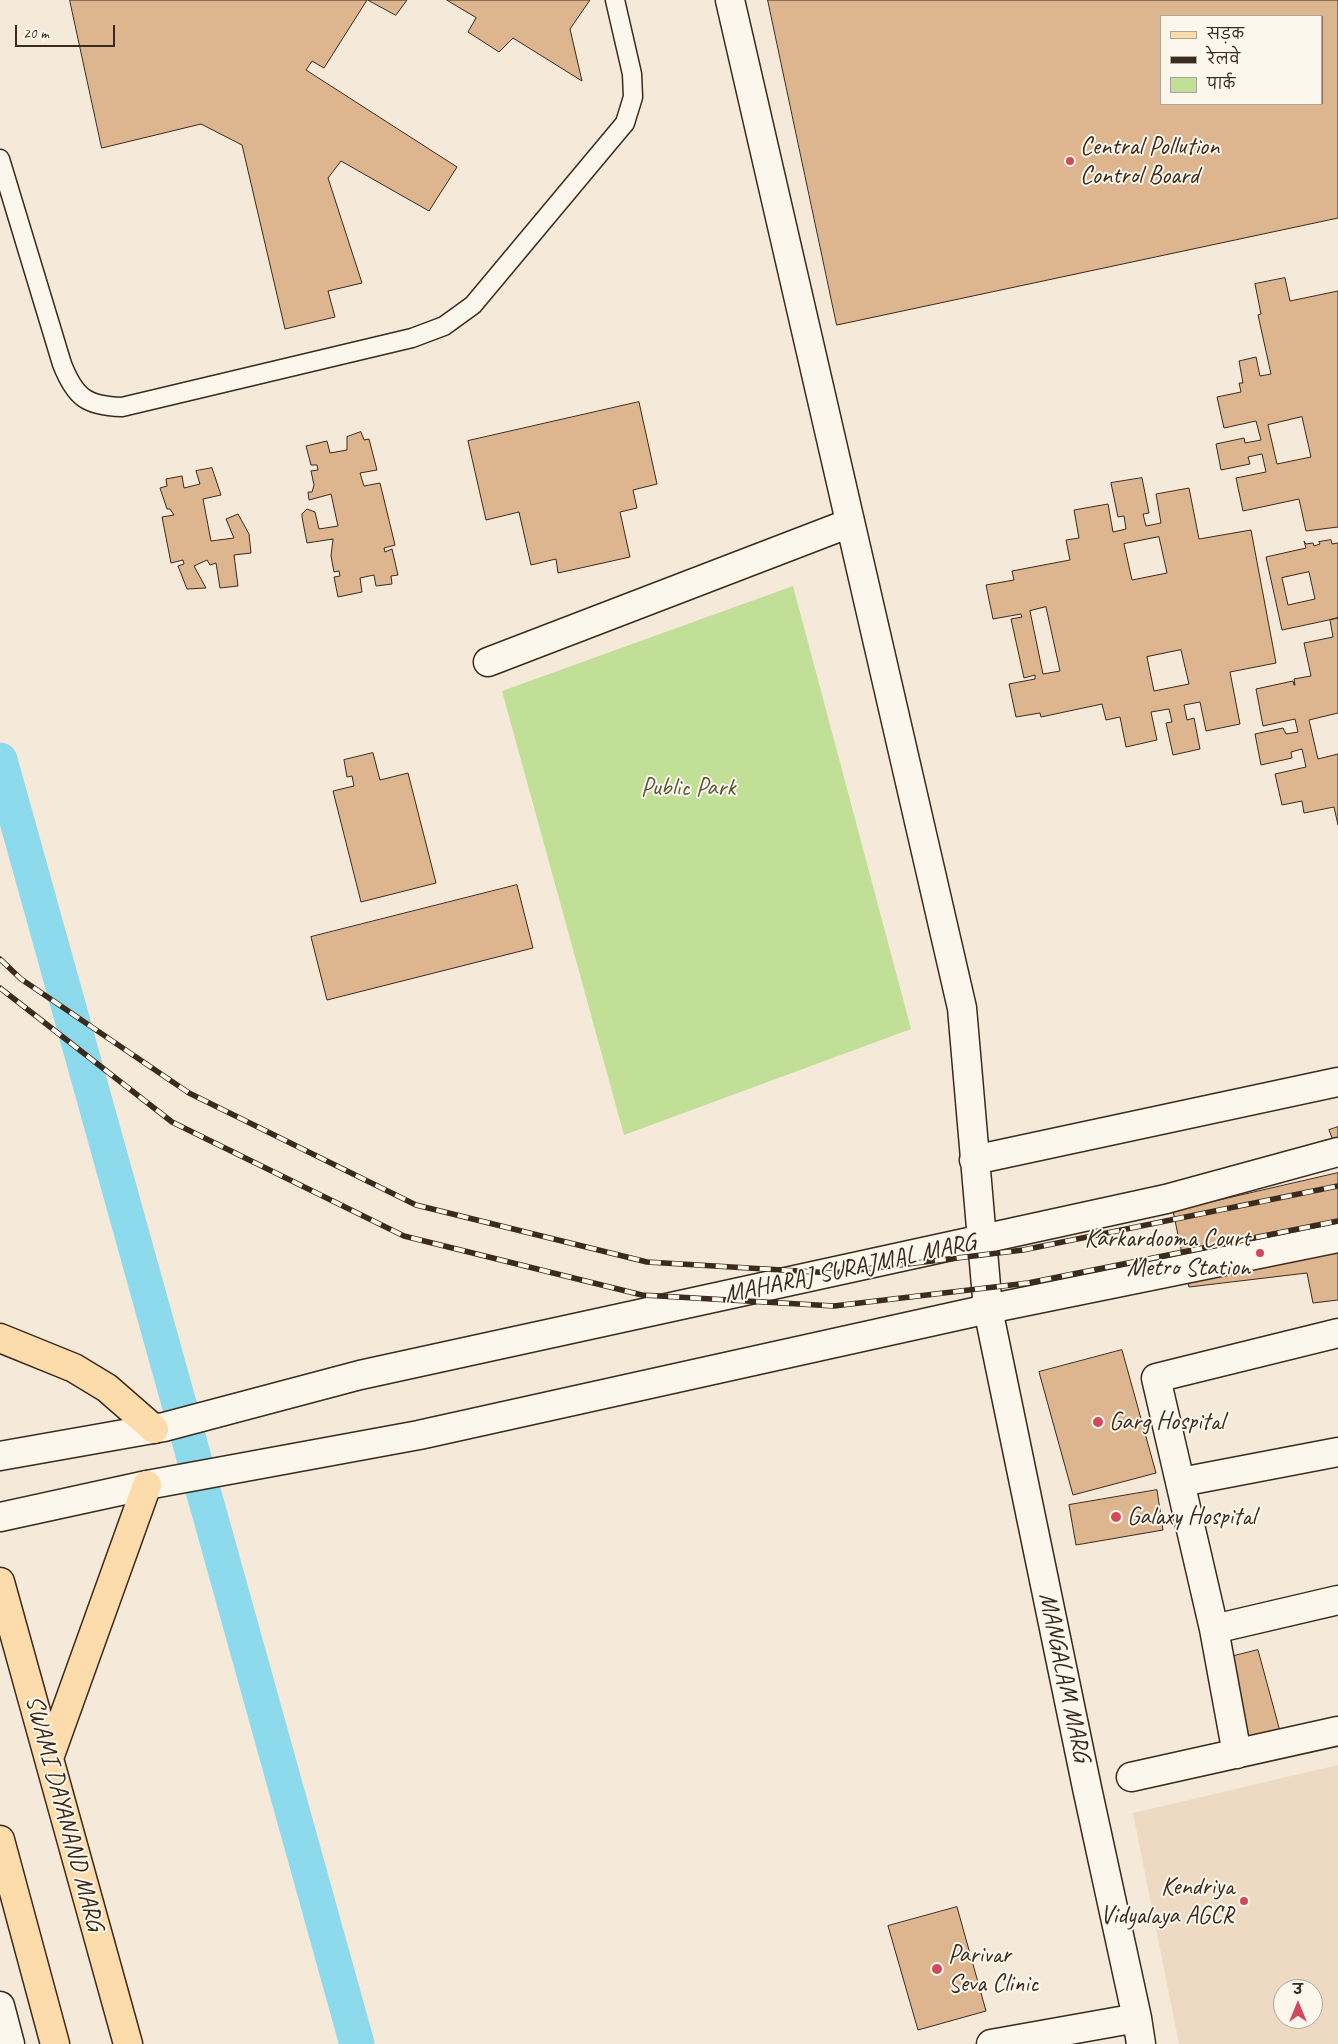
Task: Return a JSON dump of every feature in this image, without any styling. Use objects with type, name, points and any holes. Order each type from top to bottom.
[{"type":"main road","points":[[0,1338],[74,1368],[107,1388],[159,1428]]},
{"type":"main road","points":[[49,1758],[147,1486]]},
{"type":"main road","name":"SWAMI DAYANAND MARG","points":[[0,1582],[128,2044]]},
{"type":"main road","points":[[0,1840],[56,2044]]},
{"type":"street","name":"MANGALAM MARG","points":[[730,0],[962,1008],[988,1309],[1141,2044]]},
{"type":"street","points":[[488,662],[850,523]]},
{"type":"street","points":[[974,1160],[1338,1082]]},
{"type":"street","name":"MAHARAJ SURAJMAL MARG","points":[[0,1456],[159,1428],[360,1376],[1166,1199],[1338,1152]]},
{"type":"street","points":[[0,1517],[147,1486],[419,1435],[988,1309],[1338,1238]]},
{"type":"street","points":[[1238,1754],[1214,1629],[1156,1378],[1338,1333]]},
{"type":"street","points":[[1181,1482],[1338,1452]]},
{"type":"street","points":[[1214,1629],[1338,1600]]},
{"type":"street","points":[[1131,1777],[1338,1731]]},
{"type":"street","points":[[0,2006],[10,2044]]},
{"type":"street","points":[[991,2044],[1137,2018]]},
{"type":"lane","points":[[0,159],[62,364],[76,392],[88,401],[102,407],[122,407],[412,338],[444,326],[473,305],[625,123],[633,97],[632,74],[615,0]]},
{"type":"shaded area","name":"Kendriya Vidyalaya AGCR","points":[[1338,1765],[1338,2044],[1179,2044],[1133,1813]]},
{"type":"green space","name":"Public Park","points":[[793,586],[911,1029],[624,1135],[502,691]]},
{"type":"building","points":[[70,0],[367,0],[324,68],[312,61],[306,70],[457,167],[429,211],[341,161],[328,178],[362,283],[328,291],[335,317],[285,329],[242,145],[201,124],[102,148]]},
{"type":"building","points":[[368,0],[407,0],[396,15]]},
{"type":"building","points":[[447,0],[590,0],[570,29],[582,81],[513,38],[499,52],[468,32],[476,18]]},
{"type":"building","name":"Central Pollution Control Board","points":[[768,0],[1338,0],[1338,218],[837,325]]},
{"type":"building","points":[[1285,278],[1290,301],[1338,291],[1338,527],[1306,531],[1299,499],[1243,511],[1236,478],[1266,472],[1262,454],[1248,457],[1250,464],[1221,470],[1216,444],[1244,438],[1245,443],[1261,440],[1256,421],[1224,428],[1217,397],[1241,392],[1239,383],[1243,383],[1239,361],[1256,357],[1260,376],[1271,374],[1258,315],[1261,314],[1255,284]],"holes":[[[1302,417],[1311,457],[1277,464],[1268,425]]]},
{"type":"building","points":[[639,402],[657,484],[633,490],[637,508],[620,512],[630,557],[558,573],[556,559],[531,565],[519,512],[486,520],[468,441]]},
{"type":"building","points":[[361,432],[364,440],[369,439],[377,470],[360,473],[364,486],[380,483],[395,545],[384,548],[385,552],[392,549],[398,575],[391,576],[392,584],[376,586],[374,575],[360,578],[362,592],[338,597],[334,577],[340,576],[339,571],[334,572],[331,556],[333,539],[307,543],[302,514],[307,509],[315,512],[319,529],[338,526],[331,494],[309,500],[308,492],[312,492],[314,485],[311,471],[318,470],[317,465],[311,465],[306,446],[327,441],[330,453],[347,450],[347,437]]},
{"type":"building","points":[[212,468],[221,495],[203,499],[211,541],[234,538],[226,519],[238,514],[249,534],[251,553],[234,555],[238,586],[220,588],[216,563],[210,565],[207,560],[194,566],[206,588],[187,589],[178,566],[184,564],[183,560],[171,563],[162,517],[174,515],[170,509],[167,509],[160,488],[167,486],[166,479],[182,476],[184,488],[200,484],[196,471]]},
{"type":"building","points":[[1142,478],[1149,513],[1143,514],[1146,526],[1161,523],[1156,494],[1189,488],[1199,539],[1251,530],[1276,663],[1230,672],[1240,724],[1206,731],[1200,702],[1184,705],[1187,720],[1194,718],[1200,749],[1173,755],[1166,723],[1172,722],[1169,709],[1151,712],[1157,740],[1126,747],[1120,717],[1106,720],[1102,704],[1041,717],[1040,713],[1016,717],[1009,684],[1035,679],[1035,675],[1024,678],[1011,619],[1022,617],[1021,614],[993,619],[986,585],[1014,580],[1012,571],[1070,560],[1066,540],[1079,538],[1074,510],[1108,504],[1113,532],[1126,529],[1124,516],[1118,517],[1111,483]],"holes":[[[1159,537],[1167,573],[1132,580],[1124,544]],[[1046,607],[1060,671],[1043,674],[1030,611]],[[1181,650],[1189,684],[1154,691],[1147,657]]]},
{"type":"building","points":[[1331,540],[1332,544],[1338,543],[1338,618],[1282,630],[1266,557],[1306,548],[1304,541],[1306,544],[1313,543],[1314,546],[1320,544],[1319,542]],"holes":[[[1309,572],[1315,599],[1288,605],[1282,578]]]},
{"type":"building","points":[[1338,618],[1338,713],[1309,720],[1318,759],[1338,754],[1338,825],[1334,807],[1304,813],[1302,801],[1282,805],[1275,774],[1306,767],[1302,749],[1291,752],[1292,758],[1261,765],[1255,734],[1283,728],[1286,734],[1298,732],[1295,719],[1263,726],[1256,689],[1293,681],[1295,685],[1294,679],[1311,676],[1304,643],[1333,637],[1330,620]]},
{"type":"building","points":[[373,753],[380,780],[408,773],[436,883],[361,902],[333,791],[354,786],[352,776],[347,777],[344,760]]},
{"type":"building","points":[[517,885],[533,948],[327,1000],[311,937]]},
{"type":"building","points":[[1338,1127],[1338,1154],[1329,1130]]},
{"type":"building","name":"Karkardooma Court Metro Station","points":[[1338,1173],[1338,1300],[1313,1303],[1307,1273],[1189,1287],[1173,1211]]},
{"type":"building","name":"Garg Hospital","points":[[1122,1350],[1156,1473],[1073,1495],[1039,1372]]},
{"type":"building","name":"Galaxy Hospital","points":[[1157,1490],[1163,1530],[1076,1545],[1069,1505]]},
{"type":"building","points":[[1258,1650],[1281,1735],[1245,1744],[1222,1659]]},
{"type":"building","name":"Parivar Seva Clinic","points":[[957,1907],[986,2011],[918,2030],[888,1926]]},
{"type":"waterway","points":[[0,760],[357,2044]]},
{"type":"railway","points":[[0,959],[21,979],[189,1093],[416,1205],[647,1262],[833,1273],[1023,1250],[1338,1186]]},
{"type":"railway","points":[[0,988],[172,1122],[404,1236],[642,1295],[834,1306],[1028,1283],[1338,1221]]},
{"type":"place","name":"Central Pollution Control Board","points":[[1070,161]]},
{"type":"place","name":"Karkardooma Court Metro Station","points":[[1260,1253]]},
{"type":"place","name":"Garg Hospital","points":[[1098,1422]]},
{"type":"place","name":"Galaxy Hospital","points":[[1116,1517]]},
{"type":"place","name":"Kendriya Vidyalaya AGCR","points":[[1244,1901]]},
{"type":"place","name":"Parivar Seva Clinic","points":[[937,1969]]}]
